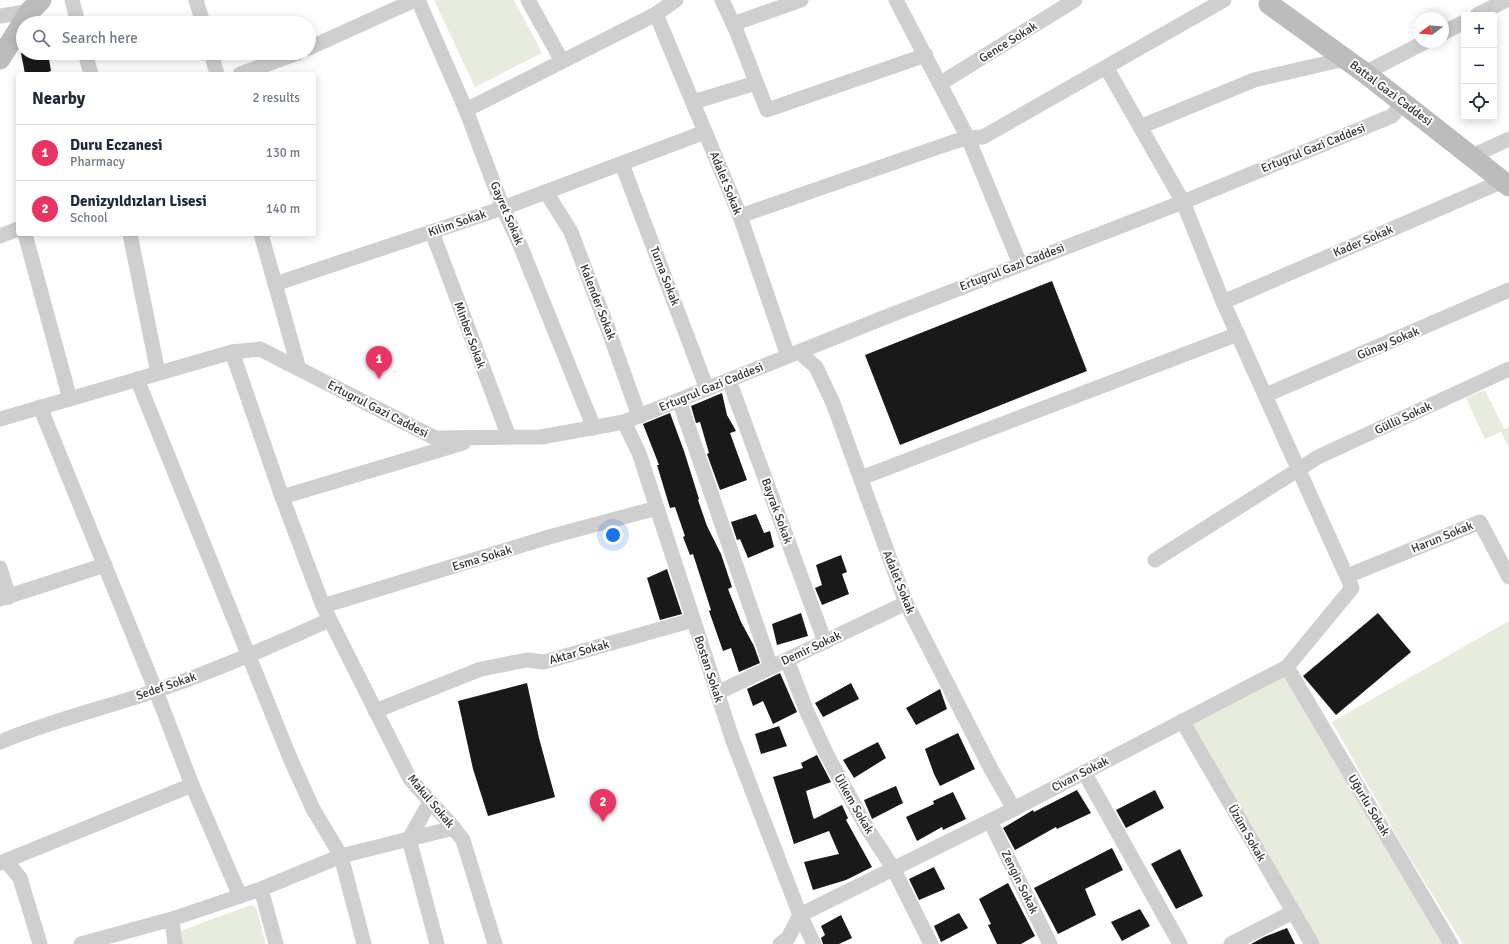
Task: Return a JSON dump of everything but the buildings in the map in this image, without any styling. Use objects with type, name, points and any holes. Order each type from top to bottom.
[{"type":"street","points":[[72,0],[76,16]]},
{"type":"street","points":[[196,0],[201,16]]},
{"type":"street","points":[[316,45],[417,0]]},
{"type":"street","name":"Gayret Sokak","points":[[417,0],[466,110],[503,208],[520,245],[594,428]]},
{"type":"street","points":[[528,0],[562,61]]},
{"type":"street","points":[[466,110],[656,14],[676,0]]},
{"type":"street","points":[[722,0],[767,110],[926,55]]},
{"type":"street","points":[[733,24],[801,0]]},
{"type":"street","points":[[896,0],[941,83],[968,138],[1020,264]]},
{"type":"street","name":"Gence Sokak","points":[[941,83],[1076,0]]},
{"type":"street","points":[[740,216],[968,138],[983,137],[1224,0]]},
{"type":"street","points":[[1483,12],[1506,0]]},
{"type":"street","name":"Battal Gazi Caddesi","points":[[1269,2],[1365,73],[1506,184]]},
{"type":"street","points":[[0,16],[35,5]]},
{"type":"street","points":[[28,16],[35,5]]},
{"type":"street","name":"Adalet Sokak","points":[[656,14],[740,216],[793,354],[816,366],[833,403],[906,603],[991,769],[1014,809]]},
{"type":"street","points":[[1449,30],[1461,24]]},
{"type":"street","points":[[0,59],[16,34]]},
{"type":"street","points":[[1365,73],[1413,48]]},
{"type":"street","points":[[1140,127],[1254,80],[1345,59]]},
{"type":"street","points":[[87,60],[90,72]]},
{"type":"street","points":[[213,60],[216,72]]},
{"type":"street","points":[[246,72],[279,60]]},
{"type":"street","points":[[1106,67],[1183,202],[1223,302],[1347,576]]},
{"type":"street","points":[[693,102],[756,83]]},
{"type":"street","name":"Ertugrul Gazi Caddesi","points":[[0,419],[232,352],[260,348],[434,438],[541,437],[624,422],[1020,264],[1183,202],[1392,116],[1403,103]]},
{"type":"street","name":"Kilim Sokak","points":[[275,284],[503,208],[705,132]]},
{"type":"street","points":[[1472,156],[1509,139]]},
{"type":"street","name":"Turna Sokak","points":[[622,164],[707,389]]},
{"type":"street","name":"Kader Sokak","points":[[1223,302],[1506,184]]},
{"type":"street","name":"Kalender Sokak","points":[[546,192],[571,232],[639,416]]},
{"type":"street","points":[[0,236],[16,231]]},
{"type":"street","name":"Minber Sokak","points":[[432,232],[509,437]]},
{"type":"street","points":[[27,236],[70,398]]},
{"type":"street","points":[[130,236],[158,373]]},
{"type":"street","points":[[262,236],[299,368]]},
{"type":"street","name":"Günay Sokak","points":[[1266,395],[1509,290]]},
{"type":"street","points":[[861,478],[1238,334]]},
{"type":"street","points":[[232,352],[282,497],[329,620]]},
{"type":"street","name":"Güllü Sokak","points":[[1156,560],[1298,468],[1318,457],[1509,368]]},
{"type":"street","points":[[138,379],[290,758],[310,803],[341,856],[364,944]]},
{"type":"street","name":"Bayrak Sokak","points":[[729,380],[825,642]]},
{"type":"street","points":[[679,400],[771,667]]},
{"type":"street","points":[[40,407],[156,690],[192,785],[240,896]]},
{"type":"street","name":"Bostan Sokak","points":[[624,422],[639,453],[733,740],[800,915]]},
{"type":"street","points":[[282,497],[482,438]]},
{"type":"street","name":"Esma Sokak","points":[[323,606],[549,537],[657,508]]},
{"type":"street","name":"Harun Sokak","points":[[1347,576],[1480,522],[1509,577]]},
{"type":"street","points":[[0,568],[5,598],[105,565]]},
{"type":"street","name":"Civan Sokak","points":[[800,915],[1014,809],[1287,667],[1352,588],[1347,576]]},
{"type":"street","name":"Demir Sokak","points":[[717,693],[906,603]]},
{"type":"street","name":"Sedef Sokak","points":[[0,742],[22,733],[156,690],[249,656],[329,620]]},
{"type":"street","name":"Makul Sokak","points":[[329,620],[410,779],[463,840],[495,944]]},
{"type":"street","name":"Aktar Sokak","points":[[376,711],[481,669],[527,660],[544,662],[693,620]]},
{"type":"street","name":"Ülkem Sokak","points":[[787,660],[807,712],[828,758],[867,828],[893,868],[931,944]]},
{"type":"street","name":"Uğurlu Sokak","points":[[1287,667],[1451,944]]},
{"type":"street","name":"Üzüm Sokak","points":[[1182,721],[1312,944]]},
{"type":"street","points":[[1084,772],[1180,944]]},
{"type":"street","points":[[39,944],[20,878],[3,862],[192,785]]},
{"type":"street","points":[[430,802],[409,839],[437,944]]},
{"type":"street","name":"Zengin Sokak","points":[[990,821],[1050,944]]},
{"type":"street","points":[[81,944],[111,940],[261,889],[341,856],[454,828]]},
{"type":"street","points":[[261,889],[276,944]]},
{"type":"street","points":[[1231,944],[1293,912]]},
{"type":"street","points":[[780,944],[788,938],[800,915]]},
{"type":"street","points":[[800,915],[814,944]]},
{"type":"street","points":[[172,919],[175,944]]},
{"type":"shaded area","points":[[434,0],[514,0],[542,53],[475,87]]},
{"type":"shaded area","points":[[1485,390],[1504,429],[1509,427],[1509,448],[1501,432],[1485,439],[1466,398]]},
{"type":"shaded area","points":[[1509,621],[1509,944],[1463,944],[1403,847],[1332,722]]},
{"type":"shaded area","points":[[1283,671],[1442,944],[1315,944],[1191,723]]},
{"type":"shaded area","points":[[251,905],[256,907],[266,944],[181,944],[180,935],[183,930]]},
{"type":"place","name":"Duru Eczanesi","points":[[379,379]]},
{"type":"place","name":"Denizyıldızları Lisesi","points":[[603,822]]}]
